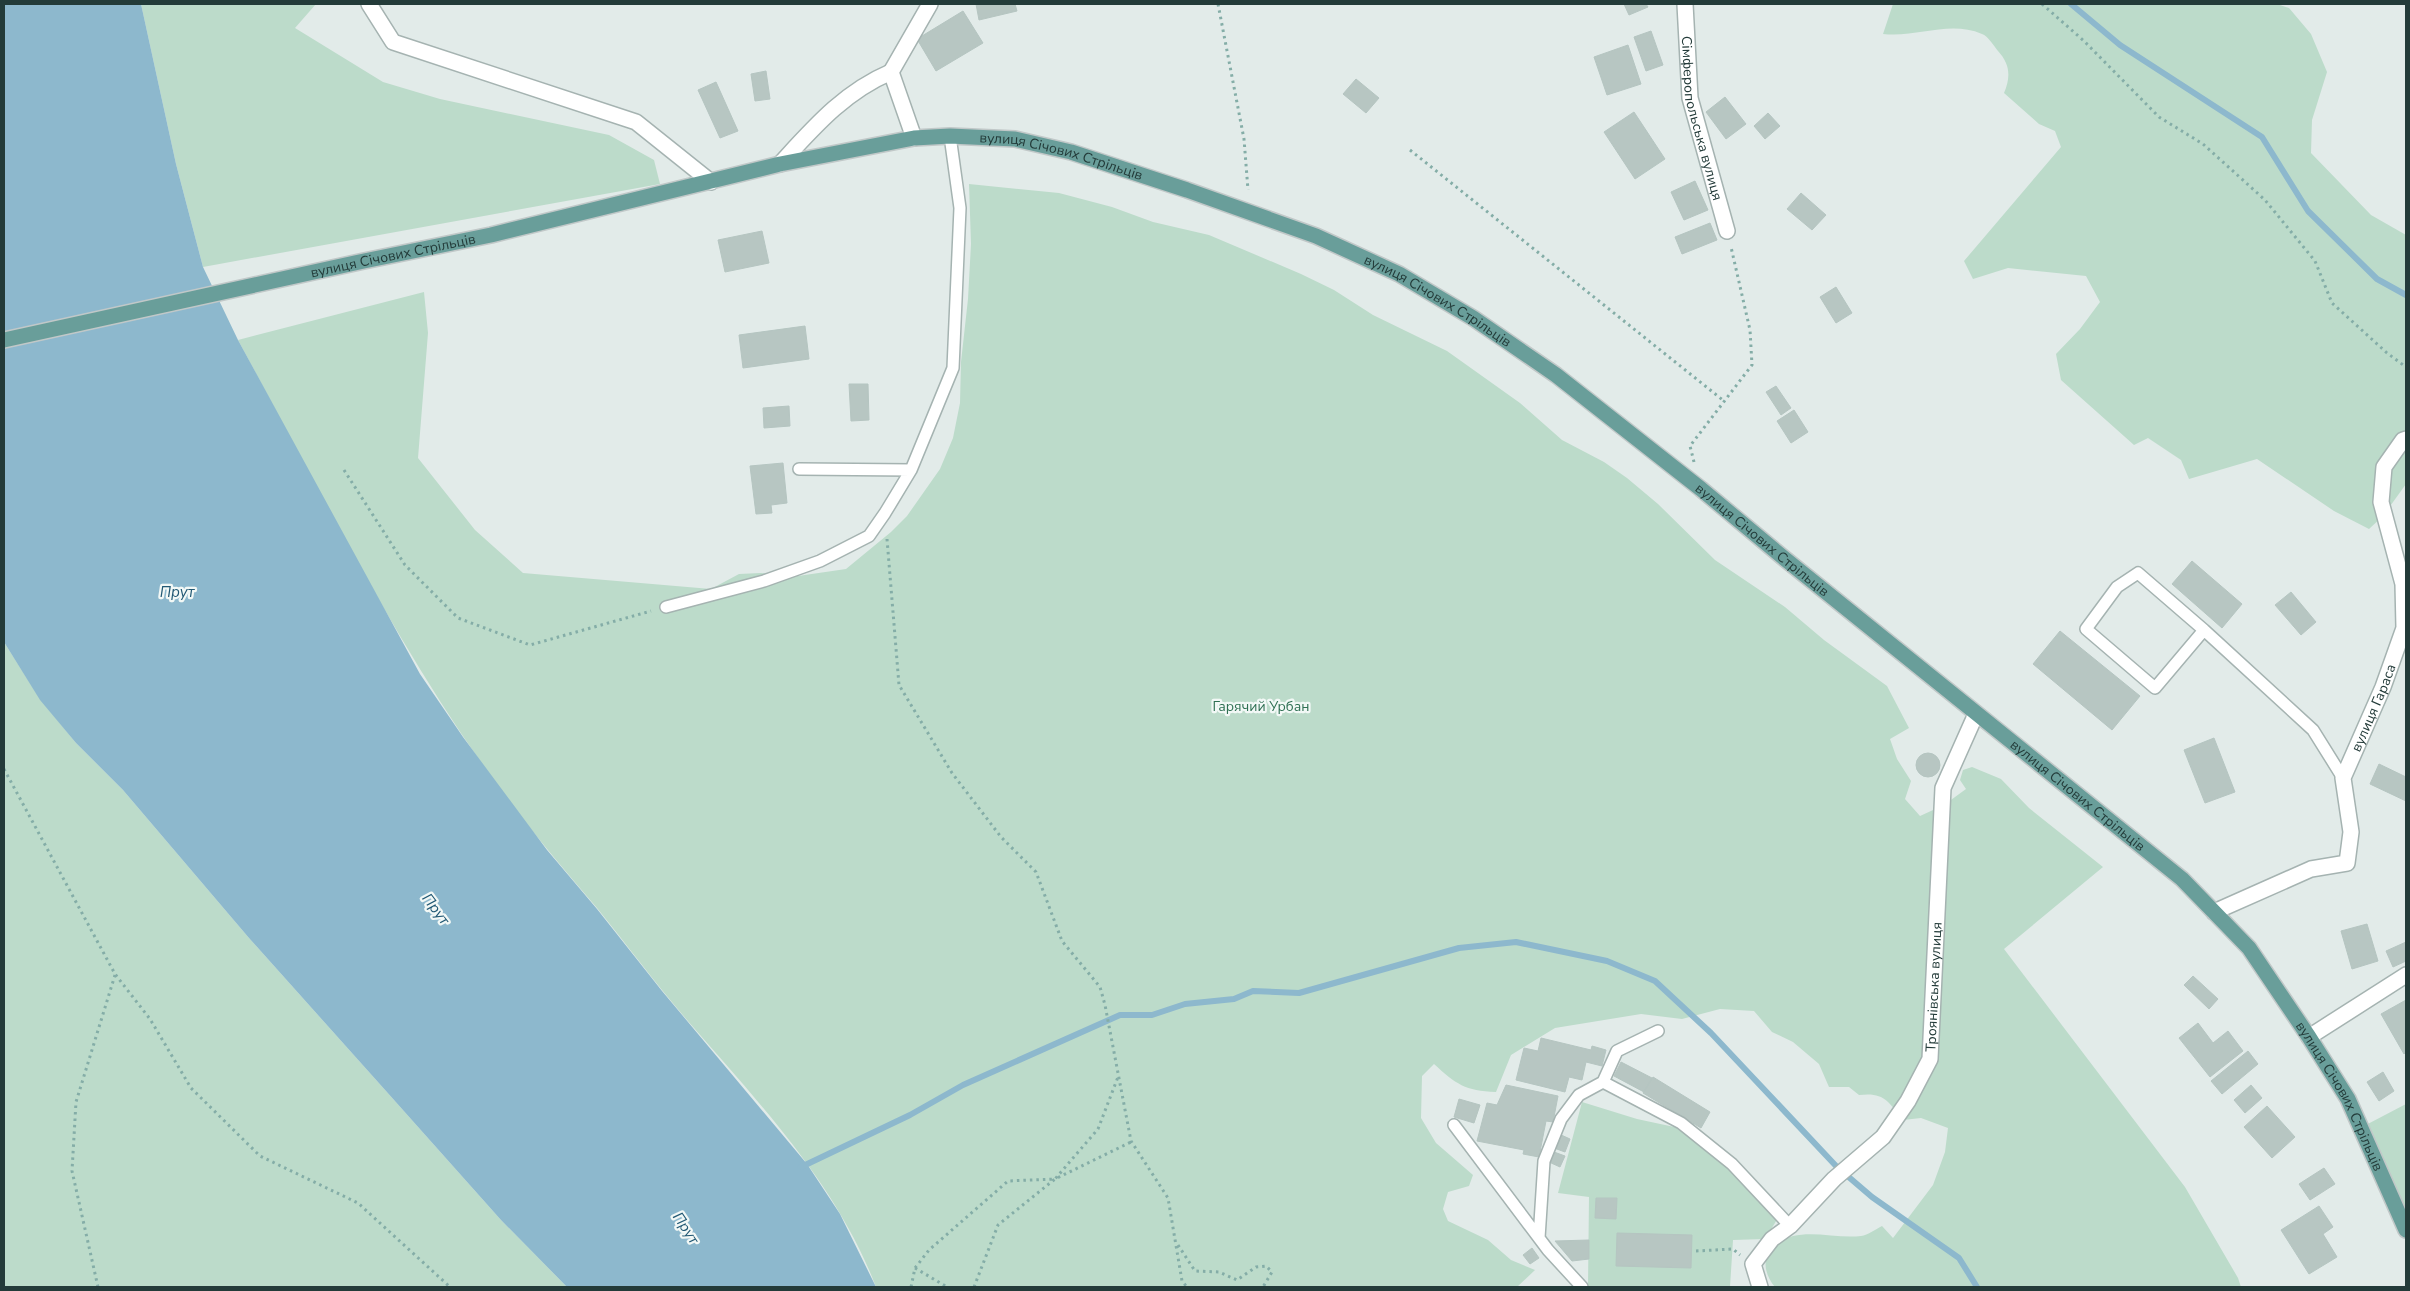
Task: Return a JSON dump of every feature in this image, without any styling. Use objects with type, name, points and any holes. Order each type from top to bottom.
[{"type":"main road","name":"вулиця Січових Стрільців","points":[[4,340],[491,235],[780,164],[914,138],[950,136],[1015,139],[1071,152],[1187,190],[1316,236],[1399,274],[1474,318],[1556,375],[1701,489],[1976,714],[2182,878],[2249,948],[2309,1037],[2348,1099],[2406,1230]]},
{"type":"street","points":[[369,4],[394,42],[636,122],[712,182]]},
{"type":"street","points":[[780,164],[827,113],[873,80],[891,72],[930,4]]},
{"type":"street","name":"Сімферопольська вулиця","points":[[1685,4],[1690,98],[1727,230]]},
{"type":"street","points":[[891,72],[914,138]]},
{"type":"street","name":"вулиця Гараса","points":[[2343,778],[2383,687],[2404,628],[2403,584],[2381,502],[2384,467],[2403,440],[2406,439]]},
{"type":"street","name":"Троянівська вулиця","points":[[1753,1264],[1772,1239],[1790,1226],[1834,1179],[1883,1137],[1908,1101],[1930,1059],[1943,788],[1976,714]]},
{"type":"street","points":[[2214,912],[2311,869],[2347,863],[2351,832],[2343,778]]},
{"type":"street","points":[[2309,1037],[2406,975]]},
{"type":"street","points":[[1753,1264],[1760,1287]]},
{"type":"lane","points":[[666,607],[764,581],[820,561],[869,536],[911,470],[953,368],[960,208],[950,136]]},
{"type":"lane","points":[[799,469],[911,470]]},
{"type":"lane","points":[[2204,630],[2155,688],[2086,629],[2117,587],[2138,573],[2204,630],[2313,730],[2343,778]]},
{"type":"lane","points":[[1539,1238],[1544,1161],[1561,1119],[1578,1095],[1603,1082],[1617,1051],[1658,1030]]},
{"type":"lane","points":[[1603,1082],[1681,1123],[1732,1164],[1790,1226]]},
{"type":"lane","points":[[1454,1125],[1539,1238],[1582,1287]]},
{"type":"path","points":[[1218,4],[1244,139],[1248,190]]},
{"type":"path","points":[[2042,4],[2084,41],[2159,117],[2203,144],[2265,200],[2315,261],[2332,303],[2387,353],[2406,367]]},
{"type":"path","points":[[1410,150],[1724,401]]},
{"type":"path","points":[[1701,489],[1690,446],[1752,365],[1750,330],[1727,230]]},
{"type":"path","points":[[344,470],[405,565],[458,618],[530,645],[666,607]]},
{"type":"path","points":[[885,513],[890,605],[899,685],[952,773],[1001,837],[1036,872],[1062,941],[1100,988],[1106,1006],[1131,1142],[1168,1198],[1182,1281],[1187,1287]]},
{"type":"path","points":[[4,769],[115,974],[150,1018],[191,1088],[260,1156],[358,1203],[450,1287]]},
{"type":"path","points":[[98,1287],[72,1170],[76,1102],[115,974]]},
{"type":"path","points":[[974,1287],[998,1225],[1055,1179],[1098,1129],[1118,1076]]},
{"type":"path","points":[[911,1287],[915,1268],[929,1250],[1008,1181],[1055,1179],[1131,1142]]},
{"type":"path","points":[[1176,1243],[1195,1270],[1219,1272],[1237,1280],[1256,1267],[1266,1266],[1272,1272],[1264,1287]]},
{"type":"path","points":[[1696,1251],[1733,1249],[1753,1264]]},
{"type":"path","points":[[915,1268],[947,1287]]},
{"type":"green space","points":[[141,4],[316,4],[295,28],[383,82],[440,99],[609,135],[654,160],[660,184],[203,267],[176,164]]},
{"type":"green space","points":[[1893,4],[2277,4],[2289,8],[2311,34],[2327,72],[2312,120],[2311,153],[2371,215],[2406,235],[2406,484],[2383,516],[2369,529],[2334,511],[2257,459],[2189,479],[2181,460],[2148,438],[2134,445],[2061,380],[2056,354],[2080,329],[2100,302],[2086,276],[2008,268],[1973,279],[1964,261],[2061,147],[2055,131],[2039,124],[2004,93],[2008,82],[2007,66],[2002,56],[1986,37],[1970,30],[1957,29],[1896,35],[1883,34]]},
{"type":"green space","name":"Гарячий Урбан","points":[[969,184],[1059,193],[1112,207],[1153,222],[1209,235],[1334,290],[1373,315],[1447,351],[1520,403],[1562,440],[1604,462],[1627,478],[1658,504],[1715,560],[1785,607],[1824,640],[1887,686],[1909,728],[1890,739],[1897,759],[1911,781],[1905,799],[1920,816],[1944,805],[1966,789],[1960,780],[1963,770],[1972,767],[2001,779],[2029,808],[2103,867],[2004,949],[2185,1187],[2238,1278],[2241,1287],[1775,1287],[1767,1272],[1766,1259],[1776,1245],[1787,1238],[1810,1234],[1861,1236],[1882,1226],[1893,1238],[1933,1185],[1945,1152],[1948,1128],[1921,1118],[1903,1120],[1885,1099],[1880,1097],[1867,1094],[1859,1095],[1849,1087],[1829,1087],[1819,1064],[1793,1042],[1772,1032],[1754,1011],[1720,1009],[1682,1019],[1641,1014],[1555,1028],[1511,1055],[1496,1092],[1476,1090],[1462,1085],[1434,1064],[1422,1076],[1421,1118],[1436,1143],[1473,1175],[1469,1186],[1448,1192],[1443,1209],[1448,1221],[1488,1240],[1511,1260],[1535,1270],[1517,1287],[876,1287],[860,1249],[840,1213],[794,1146],[768,1113],[675,1006],[597,908],[541,842],[470,747],[433,691],[365,576],[238,340],[424,292],[428,333],[418,458],[475,530],[523,573],[711,589],[739,574],[761,573],[798,576],[846,569],[891,532],[907,516],[940,469],[953,438],[960,403],[961,362],[968,299],[971,244]]},
{"type":"green space","points":[[4,642],[40,699],[76,743],[123,790],[249,938],[501,1220],[567,1287],[4,1287]]},
{"type":"green space","points":[[1582,1102],[1637,1119],[1679,1128],[1728,1169],[1778,1218],[1765,1239],[1733,1240],[1730,1287],[1588,1286],[1589,1197],[1558,1193]]},
{"type":"green space","points":[[2406,1104],[2406,1213],[2362,1127]]},
{"type":"water","name":"Прут","points":[[4,4],[141,4],[176,164],[203,267],[238,340],[420,674],[463,737],[547,850],[807,1164],[840,1214],[876,1287],[567,1287],[501,1220],[249,938],[123,790],[76,743],[40,700],[4,642]]},
{"type":"building","points":[[976,4],[1015,4],[1017,11],[979,20]]},
{"type":"building","points":[[1624,4],[1646,4],[1648,7],[1629,15]]},
{"type":"building","points":[[963,11],[983,43],[936,71],[917,39]]},
{"type":"building","points":[[1651,31],[1663,65],[1646,71],[1634,37]]},
{"type":"building","points":[[1628,45],[1641,84],[1607,95],[1594,57]]},
{"type":"building","points":[[766,71],[770,99],[755,101],[751,74]]},
{"type":"building","points":[[1356,79],[1379,98],[1366,113],[1343,94]]},
{"type":"building","points":[[716,82],[738,131],[720,138],[698,90]]},
{"type":"building","points":[[1725,97],[1746,124],[1726,139],[1706,112]]},
{"type":"building","points":[[1634,112],[1665,159],[1635,179],[1604,132]]},
{"type":"building","points":[[1768,113],[1780,126],[1765,139],[1754,126]]},
{"type":"building","points":[[1695,181],[1708,210],[1684,220],[1671,192]]},
{"type":"building","points":[[1801,193],[1826,215],[1812,230],[1787,209]]},
{"type":"building","points":[[1710,223],[1717,240],[1682,254],[1675,237]]},
{"type":"building","points":[[762,231],[769,263],[725,272],[718,240]]},
{"type":"building","points":[[1836,287],[1852,313],[1836,323],[1820,297]]},
{"type":"building","points":[[805,326],[809,359],[743,368],[739,335]]},
{"type":"building","points":[[849,384],[868,384],[869,420],[851,421]]},
{"type":"building","points":[[1776,386],[1791,408],[1781,415],[1766,392]]},
{"type":"building","points":[[789,406],[790,426],[764,428],[763,408]]},
{"type":"building","points":[[1794,410],[1808,432],[1791,443],[1777,421]]},
{"type":"building","points":[[783,463],[787,503],[771,505],[772,513],[756,514],[750,466]]},
{"type":"building","points":[[2192,561],[2242,604],[2222,628],[2172,584]]},
{"type":"building","points":[[2291,592],[2316,622],[2301,635],[2275,605]]},
{"type":"building","points":[[2060,631],[2140,696],[2112,730],[2033,664]]},
{"type":"building","points":[[2214,738],[2235,792],[2205,803],[2184,750]]},
{"type":"building","points":[[1928,753],[1936,757],[1940,765],[1936,773],[1928,777],[1920,773],[1916,765],[1920,757]]},
{"type":"building","points":[[2379,764],[2406,777],[2406,801],[2370,784]]},
{"type":"building","points":[[2367,924],[2378,961],[2352,969],[2341,931]]},
{"type":"building","points":[[2406,942],[2406,961],[2393,967],[2386,951]]},
{"type":"building","points":[[2193,976],[2218,999],[2209,1009],[2184,985]]},
{"type":"building","points":[[2406,1000],[2406,1052],[2404,1054],[2381,1014]]},
{"type":"building","points":[[2198,1023],[2213,1043],[2228,1031],[2243,1051],[2210,1077],[2179,1038]]},
{"type":"building","points":[[1541,1038],[1591,1050],[1592,1046],[1606,1050],[1602,1066],[1586,1062],[1582,1080],[1569,1077],[1565,1092],[1516,1080],[1524,1048],[1538,1051]]},
{"type":"building","points":[[2248,1051],[2258,1064],[2222,1094],[2211,1081]]},
{"type":"building","points":[[1621,1062],[1652,1078],[1644,1092],[1614,1076]]},
{"type":"building","points":[[2383,1072],[2394,1091],[2379,1101],[2367,1082]]},
{"type":"building","points":[[1653,1077],[1710,1112],[1701,1128],[1643,1093]]},
{"type":"building","points":[[1506,1085],[1558,1096],[1553,1122],[1546,1121],[1539,1157],[1523,1154],[1524,1150],[1477,1141],[1487,1103],[1497,1105]]},
{"type":"building","points":[[2251,1085],[2262,1098],[2245,1113],[2234,1100]]},
{"type":"building","points":[[1459,1099],[1480,1105],[1474,1123],[1454,1117]]},
{"type":"building","points":[[2267,1106],[2295,1137],[2272,1158],[2244,1127]]},
{"type":"building","points":[[1559,1134],[1570,1139],[1565,1152],[1554,1148]]},
{"type":"building","points":[[1554,1152],[1565,1156],[1560,1167],[1549,1162]]},
{"type":"building","points":[[2324,1168],[2335,1184],[2310,1200],[2299,1184]]},
{"type":"building","points":[[1596,1198],[1617,1198],[1616,1219],[1595,1218]]},
{"type":"building","points":[[2319,1206],[2333,1227],[2323,1234],[2337,1257],[2309,1274],[2281,1230]]},
{"type":"building","points":[[1617,1233],[1692,1235],[1691,1268],[1616,1266]]},
{"type":"building","points":[[1589,1240],[1589,1259],[1572,1261],[1555,1241]]},
{"type":"building","points":[[1532,1248],[1539,1258],[1530,1264],[1523,1255]]},
{"type":"waterway","points":[[2071,4],[2120,45],[2262,137],[2308,211],[2377,279],[2406,295]]},
{"type":"waterway","points":[[801,1167],[910,1115],[963,1085],[1120,1015],[1152,1015],[1185,1004],[1234,999],[1253,991],[1299,993],[1459,948],[1516,942],[1607,961],[1655,981],[1711,1033],[1837,1167],[1872,1197],[1959,1258],[1977,1287]]}]
